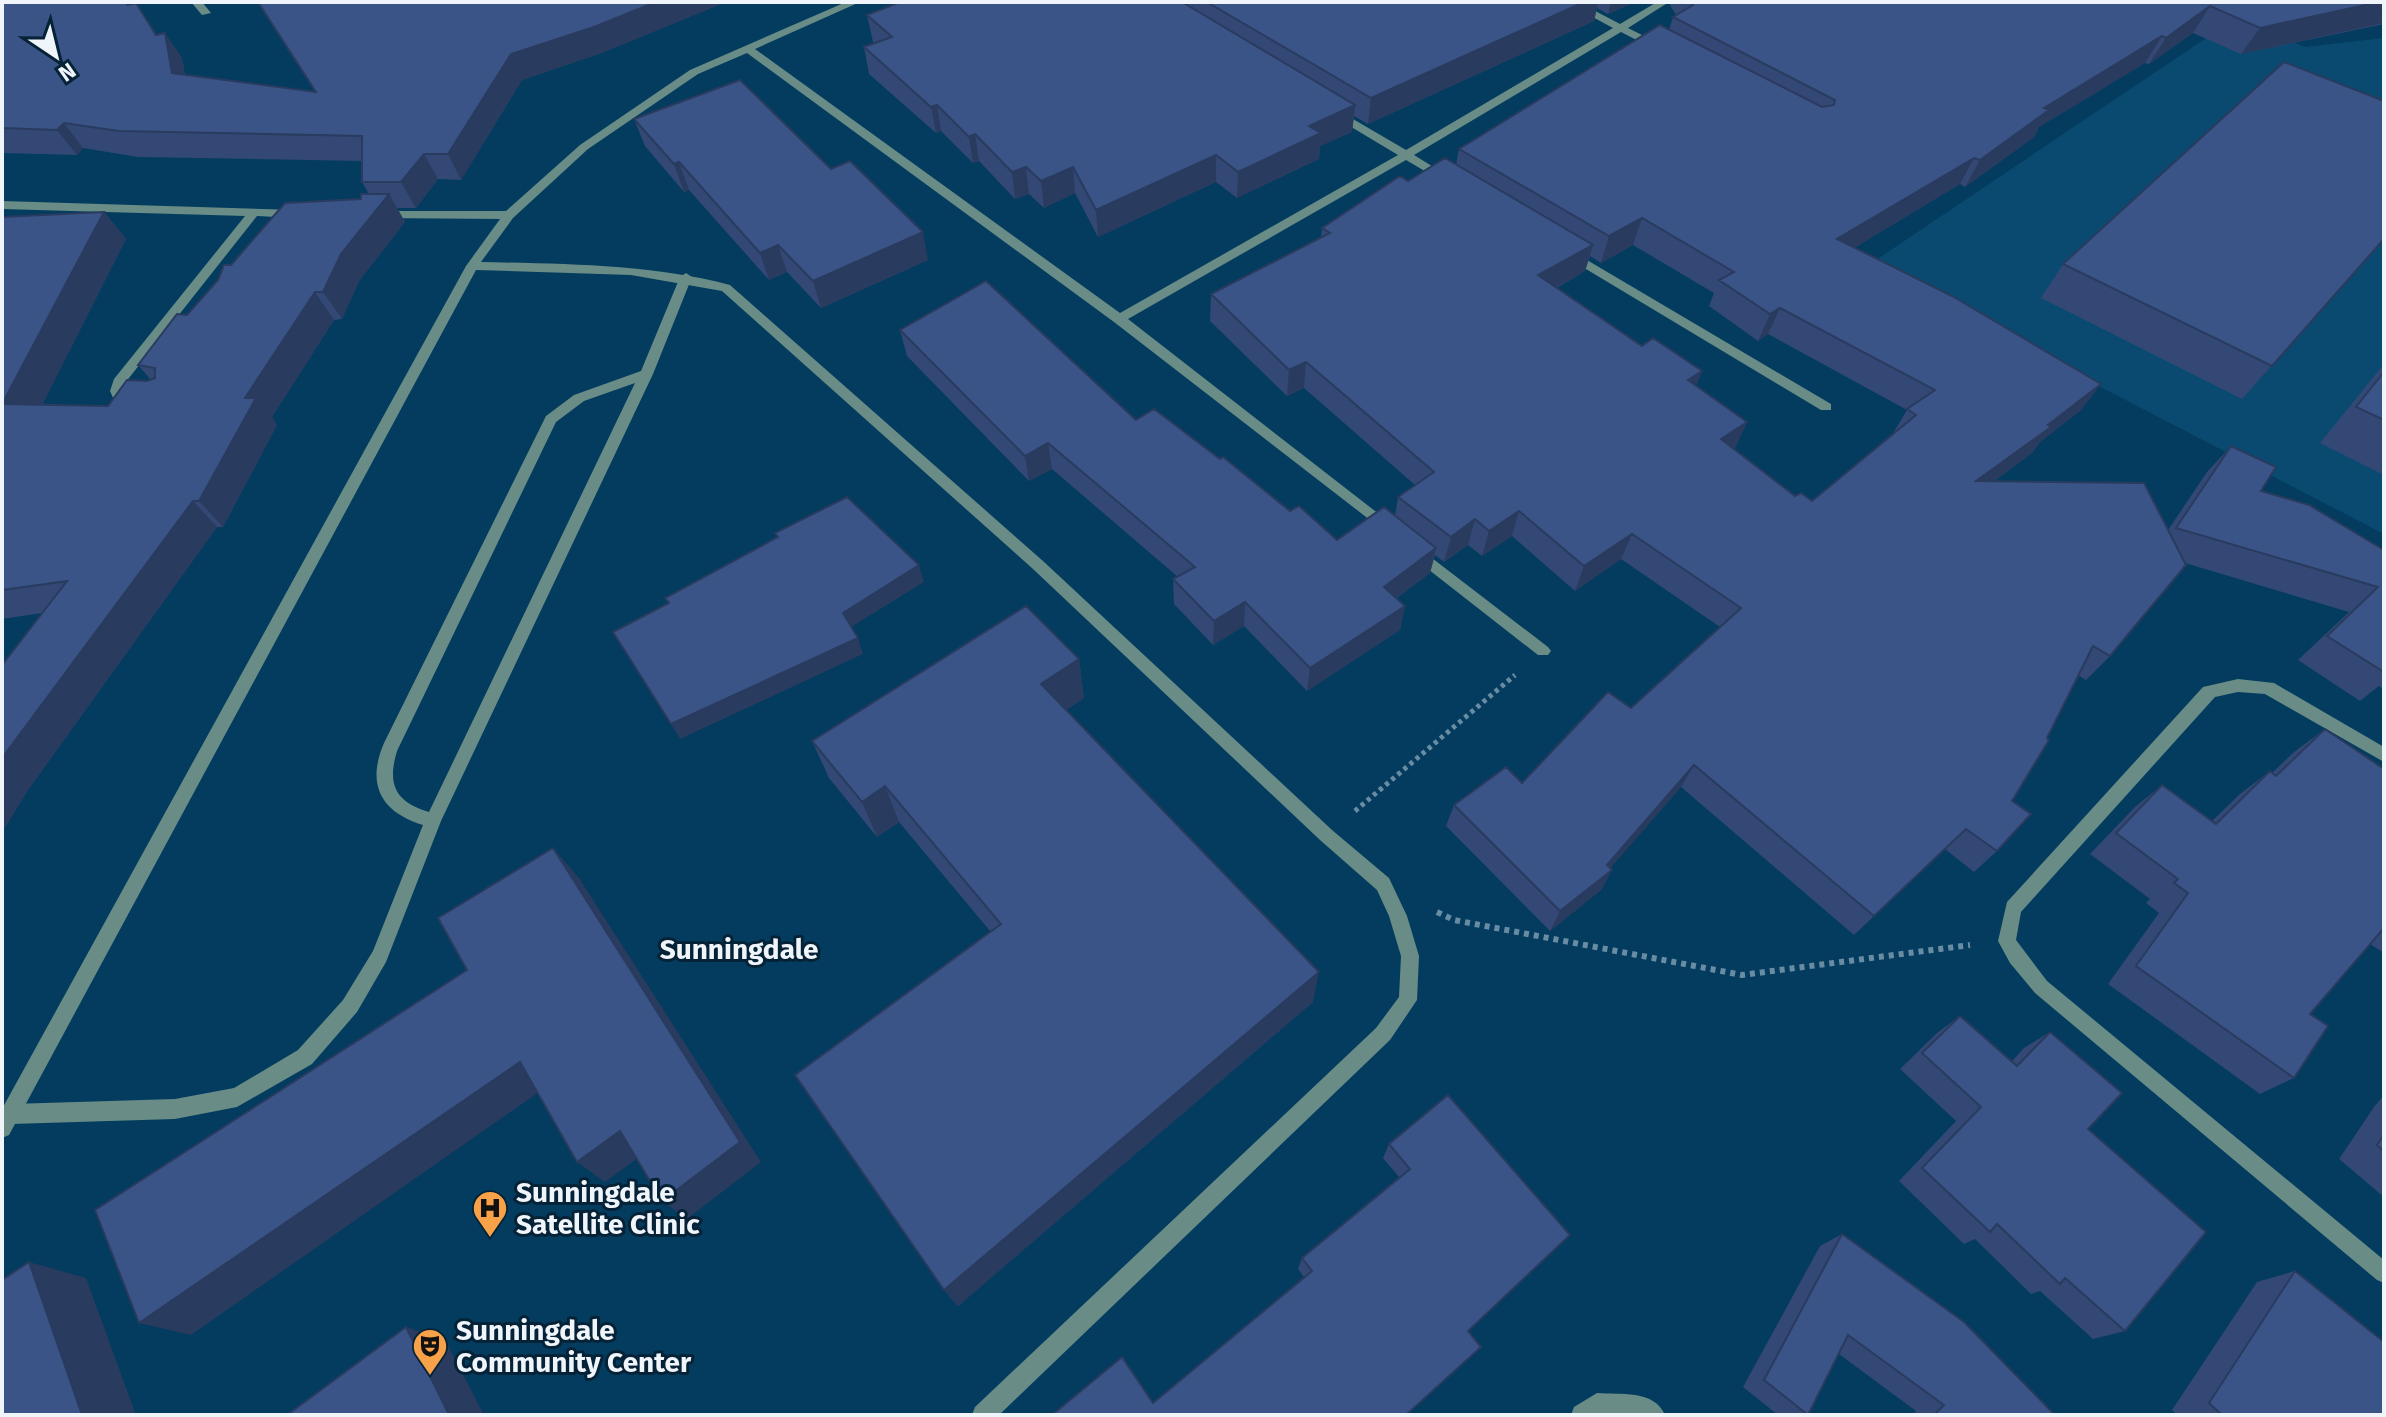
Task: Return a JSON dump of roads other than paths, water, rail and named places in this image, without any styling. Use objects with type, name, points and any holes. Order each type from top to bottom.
[{"type":"street","points":[[196,2],[206,13]]},
{"type":"street","points":[[6,1121],[472,266],[509,215],[584,147],[694,72],[855,2]]},
{"type":"street","points":[[1570,2],[1675,56]]},
{"type":"street","points":[[1119,319],[1406,155],[1664,2]]},
{"type":"street","points":[[747,48],[1119,319],[1394,534]]},
{"type":"street","points":[[1325,107],[1460,188]]},
{"type":"street","points":[[2,205],[313,214]]},
{"type":"street","points":[[145,398],[119,397],[119,382],[253,214]]},
{"type":"street","points":[[358,214],[509,215]]},
{"type":"street","points":[[1555,245],[1826,407]]},
{"type":"street","points":[[472,266],[620,269],[686,277],[726,288],[1038,565],[1326,835],[1383,884],[1398,916],[1410,956],[1408,1000],[1383,1034],[983,1415]]},
{"type":"street","points":[[6,1121],[175,1109],[237,1097],[305,1057],[350,1006],[380,956],[433,821],[646,374],[686,277]]},
{"type":"street","points":[[433,821],[400,809],[384,784],[383,763],[392,743],[551,419],[579,398],[646,374]]},
{"type":"street","points":[[1406,544],[1543,651]]},
{"type":"street","points":[[2384,755],[2268,688],[2247,684],[2227,685],[2209,692],[2013,908],[2007,941],[2041,987],[2093,1033],[2384,1273]]},
{"type":"street","points":[[1582,1415],[1597,1404],[1644,1407],[1654,1415]]},
{"type":"place","name":"Sunningdale Satellite Clinic","points":[[490,1239]]},
{"type":"place","name":"Sunningdale Community Center","points":[[430,1377]]},
{"type":"district","name":"Sunningdale","points":[[739,949]]}]
